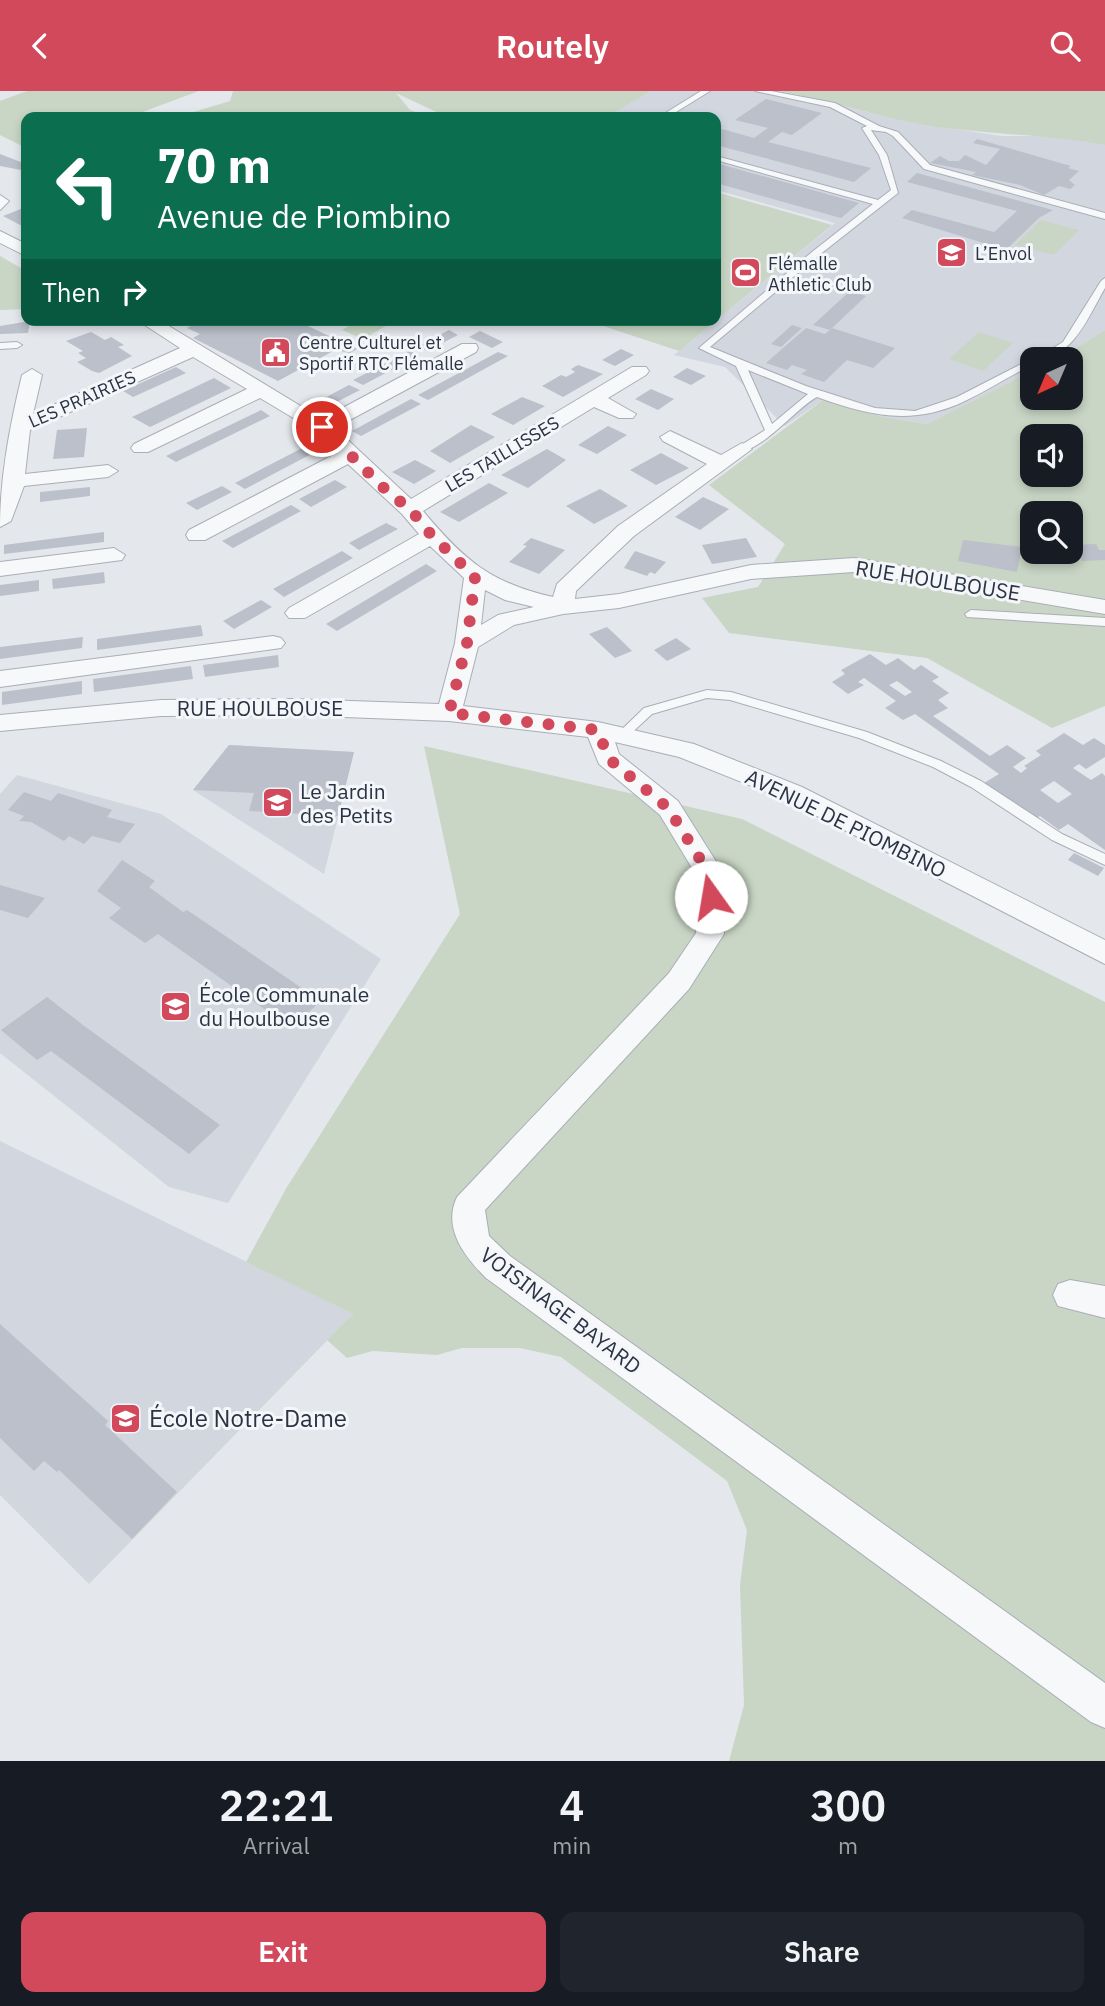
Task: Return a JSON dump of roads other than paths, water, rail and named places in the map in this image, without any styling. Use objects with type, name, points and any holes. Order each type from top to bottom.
[{"type":"street","points":[[0,236],[21,248]]},
{"type":"street","name":"RUE HOULBOUSE","points":[[156,326],[322,427],[410,509],[432,536],[475,577],[513,595],[563,607]]},
{"type":"street","points":[[322,427],[469,348]]},
{"type":"street","name":"LES PRAIRIES","points":[[0,520],[6,512],[14,481],[20,427],[194,349]]},
{"type":"street","name":"LES TAILLISSES","points":[[410,509],[639,371]]},
{"type":"street","points":[[20,427],[32,375]]},
{"type":"street","points":[[141,448],[263,389]]},
{"type":"street","points":[[593,399],[626,414]]},
{"type":"street","points":[[670,437],[720,463]]},
{"type":"street","points":[[563,607],[565,589],[626,531],[742,449]]},
{"type":"street","points":[[197,535],[350,455]]},
{"type":"street","points":[[14,481],[108,471]]},
{"type":"street","points":[[297,614],[432,536]]},
{"type":"street","points":[[0,569],[114,555]]},
{"type":"street","name":"RUE HOULBOUSE","points":[[467,643],[506,620],[563,607],[619,601],[751,572],[853,565],[1105,607]]},
{"type":"street","points":[[449,713],[467,643],[475,577]]},
{"type":"street","points":[[0,679],[273,643]]},
{"type":"street","name":"RUE HOULBOUSE","points":[[0,723],[161,708],[369,708],[449,713]]},
{"type":"street","name":"AVENUE DE PIOMBINO","points":[[449,713],[609,733],[685,750],[793,793],[1105,953]]},
{"type":"street","name":"VOISINAGE BAYARD","points":[[609,733],[608,758],[668,808],[712,878],[710,934],[679,981],[489,1181],[468,1207],[474,1243],[498,1267],[1105,1708]]},
{"type":"street","points":[[1070,1295],[1105,1302]]},
{"type":"lane","points":[[671,112],[706,91]]},
{"type":"lane","points":[[758,91],[832,105],[876,128]]},
{"type":"lane","points":[[1020,368],[957,400],[916,414],[890,414],[740,364],[704,348],[895,191],[883,155],[866,128],[885,127],[899,134],[912,157],[926,167],[1105,216]]},
{"type":"lane","points":[[721,159],[878,203]]},
{"type":"lane","points":[[0,197],[5,201],[0,208]]},
{"type":"lane","points":[[1062,347],[1067,344],[1105,281]]},
{"type":"lane","points":[[0,347],[17,345]]},
{"type":"lane","points":[[740,364],[770,431]]},
{"type":"lane","points":[[742,449],[770,431],[819,392]]},
{"type":"lane","points":[[971,614],[1105,622]]},
{"type":"lane","points":[[609,733],[648,711],[707,694],[731,696],[863,735],[937,764],[976,784],[1057,837],[1105,860]]},
{"type":"place","name":"L’Envol","points":[[952,253]]},
{"type":"place","name":"Flémalle Athletic Club","points":[[745,273]]},
{"type":"place","name":"Centre Culturel et Sportif RTC Flémalle","points":[[276,352]]},
{"type":"place","name":"Le Jardin des Petits","points":[[277,803]]},
{"type":"place","name":"École Communale du Houlbouse","points":[[176,1006]]},
{"type":"place","name":"École Notre-Dame","points":[[126,1418]]}]
